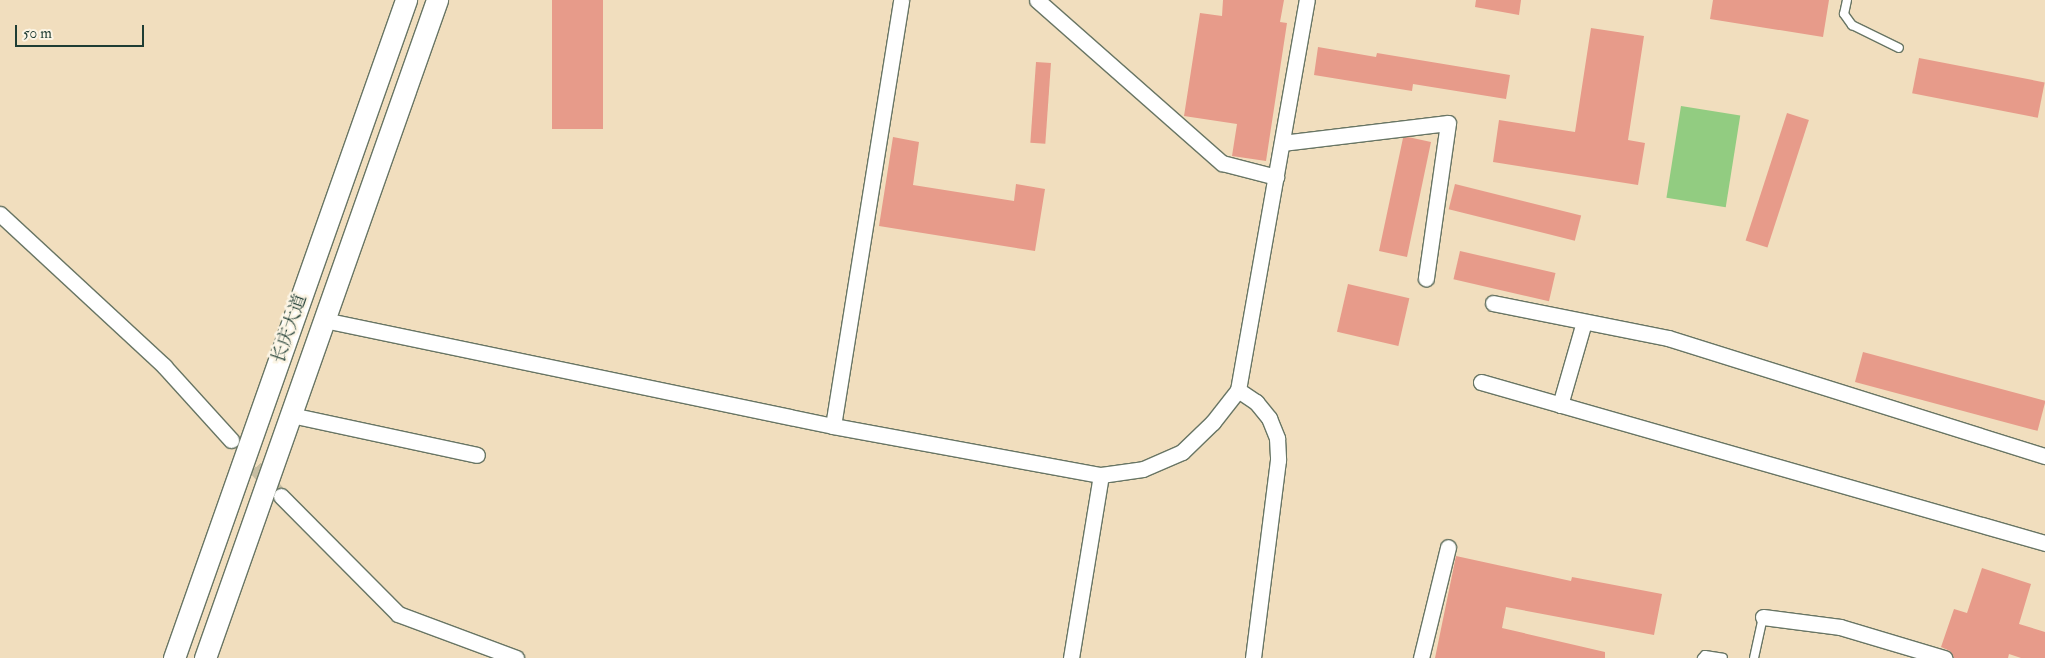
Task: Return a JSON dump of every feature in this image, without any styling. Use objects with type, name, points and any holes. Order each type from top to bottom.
[{"type":"main road","name":"长庆大道","points":[[174,658],[406,0]]},
{"type":"main road","name":"长庆大道","points":[[205,658],[437,0]]},
{"type":"street","points":[[833,426],[901,0]]},
{"type":"street","points":[[1038,0],[1222,163],[1276,177]]},
{"type":"street","points":[[324,320],[833,426],[1101,474],[1143,469],[1182,452],[1212,422],[1238,390],[1307,0]]},
{"type":"street","points":[[1282,143],[1448,122],[1426,278]]},
{"type":"street","points":[[0,214],[164,366],[231,440]]},
{"type":"street","points":[[1493,303],[1668,338],[2045,456]]},
{"type":"street","points":[[1560,405],[1584,322]]},
{"type":"street","points":[[1481,382],[2045,543]]},
{"type":"street","points":[[1238,390],[1256,402],[1269,418],[1277,438],[1278,460],[1253,658]]},
{"type":"street","points":[[291,415],[477,455]]},
{"type":"street","points":[[1071,658],[1101,474]]},
{"type":"street","points":[[282,496],[398,614],[516,658]]},
{"type":"street","points":[[1422,658],[1448,547]]},
{"type":"street","points":[[1763,617],[1840,627],[1941,658]]},
{"type":"lane","points":[[1847,0],[1844,14],[1852,25],[1900,48]]},
{"type":"lane","points":[[1754,658],[1763,617]]},
{"type":"lane","points":[[1702,658],[1705,655],[1723,658]]},
{"type":"green space","points":[[1681,106],[1740,115],[1726,207],[1666,198]]},
{"type":"building","points":[[552,0],[603,0],[603,129],[552,129]]},
{"type":"building","points":[[1223,0],[1284,0],[1280,22],[1287,23],[1266,161],[1232,156],[1237,124],[1184,116],[1200,13],[1222,16]]},
{"type":"building","points":[[1476,0],[1521,0],[1519,15],[1475,7]]},
{"type":"building","points":[[1713,0],[1829,0],[1823,37],[1710,19]]},
{"type":"building","points":[[1591,28],[1644,36],[1628,140],[1645,143],[1638,185],[1493,162],[1499,120],[1575,132]]},
{"type":"building","points":[[1318,47],[1376,57],[1377,53],[1510,75],[1506,99],[1413,84],[1412,91],[1314,75]]},
{"type":"building","points":[[1919,58],[2045,82],[2038,118],[1912,93]]},
{"type":"building","points":[[1036,62],[1051,63],[1045,144],[1030,143]]},
{"type":"building","points":[[1787,113],[1809,120],[1767,248],[1746,240]]},
{"type":"building","points":[[893,137],[919,142],[913,185],[1014,201],[1016,184],[1045,189],[1035,251],[879,226]]},
{"type":"building","points":[[1408,137],[1431,142],[1407,257],[1379,251],[1403,138]]},
{"type":"building","points":[[1455,184],[1581,215],[1575,241],[1449,209]]},
{"type":"building","points":[[1460,251],[1555,273],[1549,301],[1453,279]]},
{"type":"building","points":[[1348,284],[1409,298],[1398,346],[1337,332]]},
{"type":"building","points":[[1863,352],[2045,401],[2038,431],[1855,382]]},
{"type":"building","points":[[1456,556],[1571,581],[1572,577],[1662,594],[1654,635],[1506,607],[1502,628],[1605,652],[1605,658],[1435,658]]},
{"type":"building","points":[[1982,568],[2031,584],[2019,624],[2045,632],[2045,658],[2021,658],[2009,654],[2008,658],[1954,658],[1950,651],[1941,647],[1954,609],[1967,613]]},
{"type":"tunnel","points":[[240,450],[281,496]]}]
